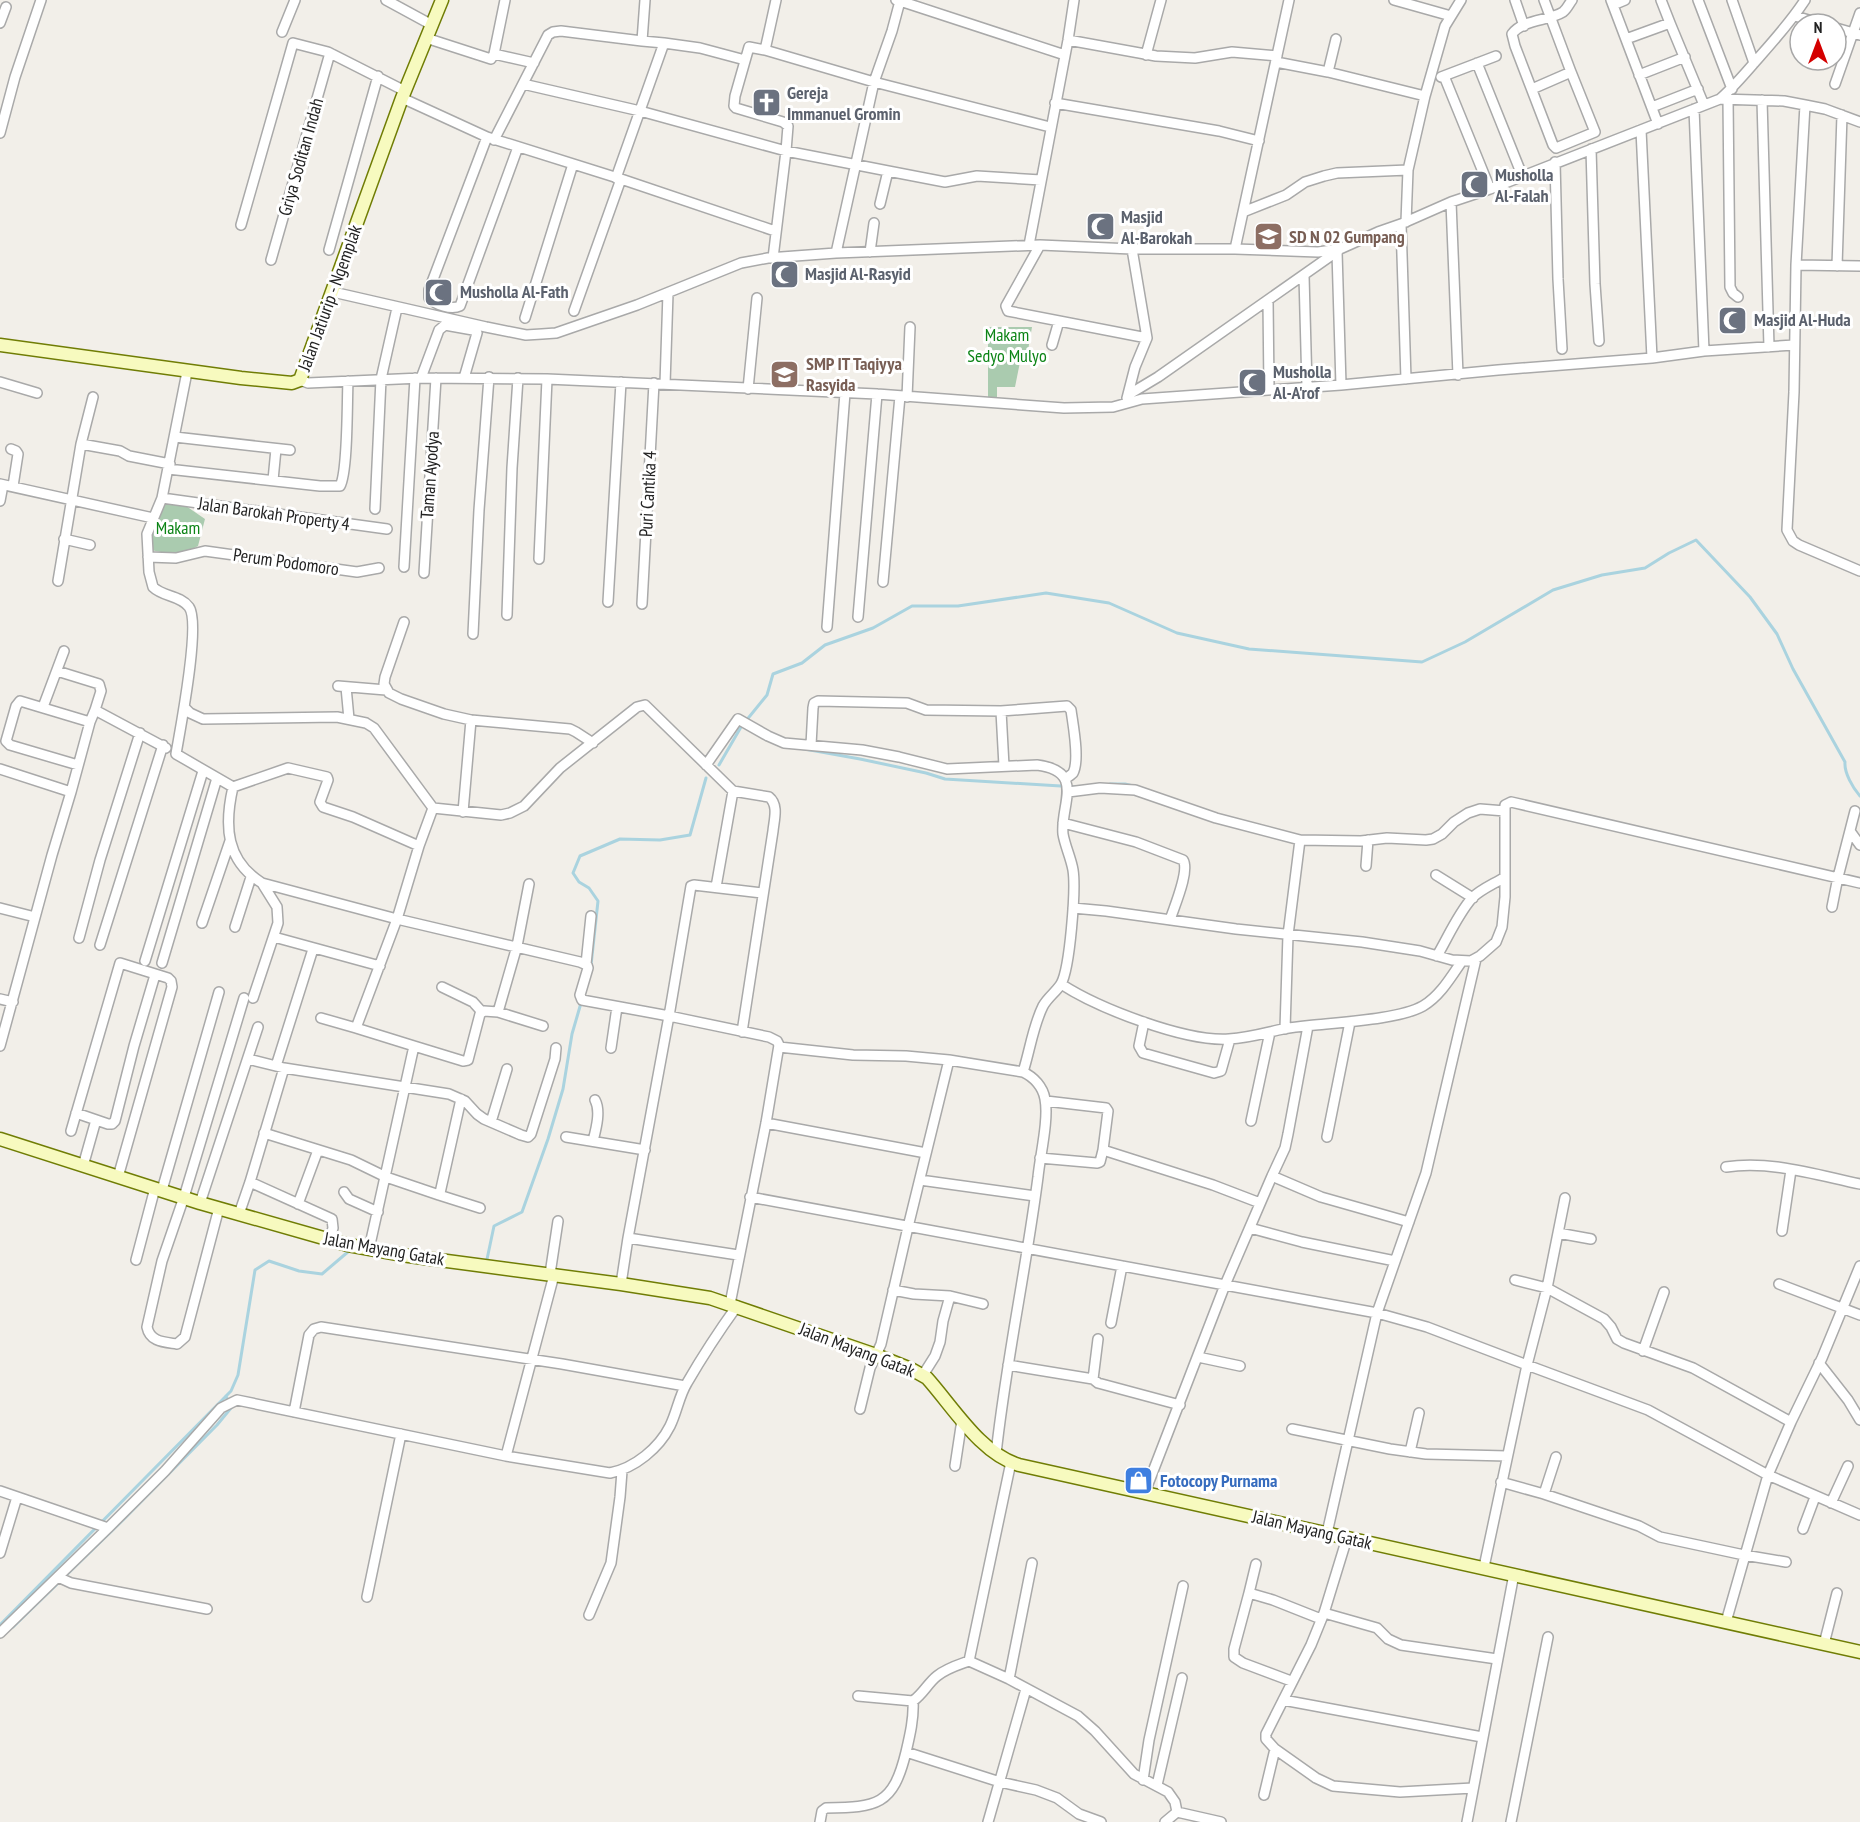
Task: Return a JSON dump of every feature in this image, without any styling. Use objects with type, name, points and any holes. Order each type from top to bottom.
[{"type":"street","points":[[0,133],[15,77],[41,0]]},
{"type":"street","points":[[282,32],[295,0]]},
{"type":"street","points":[[386,0],[432,25]]},
{"type":"street","name":"Jalan Jatiurip - Ngemplak","points":[[0,345],[188,372],[292,383],[300,380],[404,94],[442,0]]},
{"type":"street","points":[[426,38],[492,59],[505,0]]},
{"type":"street","points":[[642,40],[645,0]]},
{"type":"street","points":[[765,50],[776,0]]},
{"type":"street","points":[[1029,245],[1074,0]]},
{"type":"street","points":[[1146,55],[1161,0]]},
{"type":"street","points":[[1235,249],[1289,0]]},
{"type":"street","points":[[1394,0],[1451,16]]},
{"type":"street","points":[[1406,379],[1403,223],[1408,170],[1425,96],[1446,26],[1461,0]]},
{"type":"street","points":[[1515,0],[1524,26]]},
{"type":"street","points":[[1544,0],[1550,16],[1571,72],[1594,130],[1592,134],[1556,148],[1553,146],[1512,38],[1515,30],[1550,16],[1562,13],[1572,0]]},
{"type":"street","points":[[1625,0],[1612,2],[1658,124]]},
{"type":"street","points":[[1661,0],[1698,89],[1704,351]]},
{"type":"street","points":[[1698,0],[1732,89]]},
{"type":"street","points":[[1732,0],[1754,63]]},
{"type":"street","points":[[837,250],[874,82],[892,31],[898,1],[1065,55]]},
{"type":"street","points":[[0,23],[6,8]]},
{"type":"street","points":[[1835,84],[1857,34],[1860,13]]},
{"type":"street","points":[[1626,39],[1670,23]]},
{"type":"street","points":[[1738,297],[1730,287],[1724,99],[1788,24]]},
{"type":"street","points":[[518,147],[460,306],[454,308],[435,304],[429,298],[429,291],[490,138],[524,84],[548,35],[561,31],[642,40],[699,48],[745,60]]},
{"type":"street","points":[[1328,72],[1336,39]]},
{"type":"street","points":[[1068,40],[1146,55],[1195,58],[1232,52],[1276,59],[1425,96]]},
{"type":"street","points":[[241,225],[293,43],[330,53],[378,76],[404,94],[490,138],[775,231]]},
{"type":"street","points":[[574,311],[664,43]]},
{"type":"street","points":[[773,254],[788,126],[734,106],[749,47],[1050,127]]},
{"type":"street","name":"Griya Soditan Indah","points":[[271,260],[330,53]]},
{"type":"street","points":[[494,54],[534,63]]},
{"type":"street","points":[[1430,81],[1496,56]]},
{"type":"street","points":[[1639,75],[1685,57]]},
{"type":"street","points":[[1477,63],[1522,175]]},
{"type":"street","points":[[1532,89],[1571,72]]},
{"type":"street","points":[[329,250],[378,76]]},
{"type":"street","points":[[1444,76],[1490,189]]},
{"type":"street","points":[[524,84],[640,111],[786,151],[945,182],[977,176],[1041,180]]},
{"type":"street","points":[[1652,107],[1698,89]]},
{"type":"street","points":[[300,380],[308,383],[489,377],[877,394],[1064,408],[1113,406],[1127,399],[1339,250],[1451,202],[1490,189],[1699,107],[1724,99],[1784,101],[1825,109],[1860,122]]},
{"type":"street","points":[[1762,100],[1769,347]]},
{"type":"street","points":[[1055,103],[1203,128],[1259,141]]},
{"type":"street","points":[[1805,105],[1796,265],[1794,392],[1787,530],[1793,541],[1799,545],[1860,571]]},
{"type":"street","points":[[1837,266],[1842,115]]},
{"type":"street","points":[[1641,130],[1652,358]]},
{"type":"street","points":[[1577,140],[1586,151],[1599,340]]},
{"type":"street","points":[[1555,162],[1562,349]]},
{"type":"street","points":[[525,318],[573,164]]},
{"type":"street","points":[[1244,212],[1286,195],[1305,182],[1324,176],[1337,173],[1408,170]]},
{"type":"street","points":[[880,204],[888,171]]},
{"type":"street","points":[[1451,202],[1458,375]]},
{"type":"street","points":[[870,252],[874,223]]},
{"type":"street","points":[[335,285],[397,308],[526,335],[556,333],[668,293],[741,263],[773,254],[1029,245],[1132,249],[1235,249],[1306,253],[1339,250]]},
{"type":"street","points":[[1040,245],[1010,296],[1006,306],[1008,311],[1147,338]]},
{"type":"street","points":[[1127,399],[1135,367],[1147,338],[1132,249]]},
{"type":"street","points":[[1339,250],[1341,385]]},
{"type":"street","points":[[1796,265],[1860,266]]},
{"type":"street","points":[[1304,276],[1307,387]]},
{"type":"street","points":[[665,384],[668,293]]},
{"type":"street","points":[[748,389],[757,298]]},
{"type":"street","points":[[1268,301],[1269,389]]},
{"type":"street","points":[[375,509],[381,379],[397,308]]},
{"type":"street","points":[[1053,345],[1059,321]]},
{"type":"street","points":[[404,567],[418,378],[439,330],[445,325],[473,330],[477,333],[464,378]]},
{"type":"street","points":[[883,582],[909,327]]},
{"type":"street","points":[[1127,399],[1341,385],[1652,358],[1704,351],[1794,345]]},
{"type":"street","points":[[176,754],[192,641],[193,617],[186,603],[153,587],[147,534],[162,498],[188,372]]},
{"type":"street","points":[[473,634],[489,377]]},
{"type":"street","name":"Taman Ayodya","points":[[424,573],[436,378]]},
{"type":"street","points":[[507,615],[518,378]]},
{"type":"street","points":[[539,559],[547,379]]},
{"type":"street","points":[[81,444],[120,451],[129,456],[169,466],[328,487],[340,486],[343,481],[348,381]]},
{"type":"street","points":[[0,382],[37,393]]},
{"type":"street","points":[[608,602],[621,382]]},
{"type":"street","name":"Puri Cantika 4","points":[[642,604],[654,383]]},
{"type":"street","points":[[827,627],[845,393]]},
{"type":"street","points":[[858,617],[877,394]]},
{"type":"street","points":[[58,581],[81,444],[93,397]]},
{"type":"street","points":[[175,437],[290,450]]},
{"type":"street","points":[[11,449],[18,454],[13,486]]},
{"type":"street","points":[[273,480],[276,449]]},
{"type":"street","points":[[0,501],[1,485],[13,486],[153,518]]},
{"type":"street","name":"Jalan Barokah Property 4","points":[[162,498],[387,529]]},
{"type":"street","points":[[64,539],[90,545]]},
{"type":"street","name":"Perum Podomoro","points":[[148,557],[176,558],[205,551],[357,572],[380,568]]},
{"type":"street","points":[[386,690],[385,677],[404,622]]},
{"type":"street","points":[[44,707],[64,651]]},
{"type":"street","points":[[0,1046],[90,722],[101,691],[99,684],[57,671]]},
{"type":"street","points":[[349,719],[342,687],[386,690],[401,699],[444,714],[471,720],[570,729],[593,743]]},
{"type":"street","points":[[78,765],[6,743],[18,702],[23,701],[90,722]]},
{"type":"street","points":[[812,745],[813,708],[814,703],[818,701],[907,703],[926,710],[1001,711],[1067,706],[1070,708],[1075,734],[1075,762],[1067,786],[1063,834],[1073,870],[1071,932],[1061,984],[1050,995],[1043,1007],[1023,1072]]},
{"type":"street","points":[[183,711],[203,719],[337,717],[366,723],[374,728],[433,808],[507,815],[518,810],[560,768],[637,707],[645,705],[733,791],[769,797],[775,805],[742,1032]]},
{"type":"street","points":[[95,710],[162,745],[233,787],[288,768],[327,777],[320,802],[323,807],[422,838]]},
{"type":"street","points":[[1001,711],[1004,766]]},
{"type":"street","points":[[706,765],[738,719],[749,727],[784,743],[862,750],[947,769],[1044,766],[1057,772],[1067,786]]},
{"type":"street","points":[[463,812],[471,720]]},
{"type":"street","points":[[79,938],[100,860],[140,733]]},
{"type":"street","points":[[100,945],[162,745]]},
{"type":"street","points":[[0,769],[71,792]]},
{"type":"street","points":[[145,961],[203,771]]},
{"type":"street","points":[[162,963],[217,778]]},
{"type":"street","points":[[1067,786],[1135,790],[1216,818],[1300,840],[1387,838],[1413,841],[1433,839],[1468,813],[1480,809],[1505,808],[1511,802],[1860,883]]},
{"type":"street","points":[[233,787],[229,823],[230,841],[238,861],[251,877],[262,883],[397,919],[586,964]]},
{"type":"street","points":[[716,887],[733,791]]},
{"type":"street","points":[[356,1028],[397,919],[433,808]]},
{"type":"street","points":[[1072,908],[1106,910],[1288,935],[1362,942],[1420,951],[1462,961],[1476,959],[1496,942],[1502,927],[1505,897],[1505,808]]},
{"type":"street","points":[[1832,907],[1855,811]]},
{"type":"street","points":[[1063,823],[1136,842],[1183,860],[1185,872],[1170,920]]},
{"type":"street","points":[[1850,831],[1860,845]]},
{"type":"street","points":[[1285,1029],[1288,935],[1300,840]]},
{"type":"street","points":[[1366,866],[1368,840]]},
{"type":"street","points":[[202,923],[230,841]]},
{"type":"street","points":[[1436,875],[1473,898]]},
{"type":"street","points":[[235,927],[251,877]]},
{"type":"street","points":[[1437,956],[1462,912],[1473,898],[1485,888],[1505,878]]},
{"type":"street","points":[[219,1208],[185,1337],[177,1344],[154,1339],[149,1335],[147,1327],[162,1261],[249,998],[278,923],[277,906],[262,883]]},
{"type":"street","points":[[498,1012],[517,946],[529,884]]},
{"type":"street","points":[[621,1284],[669,1017],[689,890],[694,885],[762,893]]},
{"type":"street","points":[[0,908],[35,917]]},
{"type":"street","points":[[0,1634],[61,1579],[103,1526],[165,1471],[221,1407],[232,1401],[243,1400],[506,1456],[601,1472],[622,1471],[641,1459],[657,1444],[670,1427],[685,1386],[733,1305],[738,1255],[766,1123],[779,1047],[777,1041],[769,1038],[582,1000],[580,995],[588,968],[586,964],[591,916]]},
{"type":"street","points":[[274,937],[380,966]]},
{"type":"street","points":[[239,1214],[264,1133],[313,949]]},
{"type":"street","points":[[1327,1533],[1377,1313],[1424,1177],[1476,959]]},
{"type":"street","points":[[1061,984],[1087,999],[1144,1022],[1205,1038],[1230,1039],[1404,1013],[1424,1005],[1436,995],[1462,961]]},
{"type":"street","points":[[71,1131],[120,963],[170,979],[171,987],[118,1177]]},
{"type":"street","points":[[76,1113],[108,1124],[115,1121],[155,975]]},
{"type":"street","points":[[442,987],[473,1002],[482,1012],[498,1012],[543,1026]]},
{"type":"street","points":[[136,1260],[219,992]]},
{"type":"street","points":[[0,999],[13,1002]]},
{"type":"street","points":[[611,1048],[617,1007]]},
{"type":"street","points":[[321,1018],[467,1061],[482,1012]]},
{"type":"street","points":[[1144,1022],[1139,1046],[1143,1053],[1214,1073],[1221,1071],[1230,1039]]},
{"type":"street","points":[[1327,1137],[1350,1022]]},
{"type":"street","points":[[1145,1492],[1226,1285],[1282,1155],[1308,1026]]},
{"type":"street","points":[[200,1203],[258,1027]]},
{"type":"street","points":[[1251,1121],[1270,1032]]},
{"type":"street","points":[[369,1249],[414,1046]]},
{"type":"street","points":[[779,1047],[852,1055],[949,1060],[1023,1072],[1033,1077],[1040,1085],[1046,1101],[1040,1158],[996,1454]]},
{"type":"street","points":[[248,1059],[280,1067],[449,1094],[461,1099],[480,1117],[521,1135],[530,1136],[553,1066],[556,1048]]},
{"type":"street","points":[[860,1409],[881,1344],[949,1060]]},
{"type":"street","points":[[491,1122],[507,1070]]},
{"type":"street","points":[[439,1195],[461,1099]]},
{"type":"street","points":[[593,1141],[598,1111],[598,1104],[595,1100]]},
{"type":"street","points":[[1040,1158],[1100,1162],[1108,1111],[1106,1108],[1046,1101]]},
{"type":"street","points":[[83,1166],[96,1120]]},
{"type":"street","points":[[766,1123],[926,1153]]},
{"type":"street","points":[[264,1133],[351,1160],[386,1177],[480,1208]]},
{"type":"street","points":[[566,1137],[645,1150]]},
{"type":"street","name":"Jalan Mayang Gatak","points":[[0,1139],[200,1203],[329,1241],[475,1265],[704,1297],[733,1305],[876,1355],[923,1375],[987,1447],[1011,1462],[1860,1652]]},
{"type":"street","points":[[298,1204],[318,1150]]},
{"type":"street","points":[[1103,1150],[1213,1185],[1260,1203]]},
{"type":"street","points":[[1726,1167],[1753,1165],[1860,1184]]},
{"type":"street","points":[[1782,1230],[1791,1170]]},
{"type":"street","points":[[1272,1176],[1321,1197],[1409,1222]]},
{"type":"street","points":[[920,1180],[1035,1196]]},
{"type":"street","points":[[250,1182],[332,1218],[333,1228],[329,1241]]},
{"type":"street","points":[[344,1192],[349,1199],[378,1212]]},
{"type":"street","points":[[750,1197],[1377,1313],[1427,1327],[1648,1410],[1768,1475],[1857,1514],[1860,1503]]},
{"type":"street","points":[[1484,1567],[1565,1198]]},
{"type":"street","points":[[506,1456],[552,1274],[558,1221]]},
{"type":"street","points":[[1250,1228],[1302,1242],[1395,1261]]},
{"type":"street","points":[[1558,1233],[1591,1239]]},
{"type":"street","points":[[628,1238],[738,1255]]},
{"type":"street","points":[[1111,1323],[1122,1266]]},
{"type":"street","points":[[1726,1622],[1768,1475],[1827,1346],[1860,1266]]},
{"type":"street","points":[[1515,1280],[1547,1288],[1604,1318],[1617,1339],[1643,1351],[1693,1368],[1791,1422]]},
{"type":"street","points":[[1779,1284],[1860,1315]]},
{"type":"street","points":[[893,1290],[950,1296],[983,1304]]},
{"type":"street","points":[[1643,1351],[1664,1292]]},
{"type":"street","points":[[923,1375],[935,1356],[940,1342],[950,1296]]},
{"type":"street","points":[[294,1412],[309,1335],[317,1328],[382,1336],[685,1386]]},
{"type":"street","points":[[1093,1379],[1098,1339]]},
{"type":"street","points":[[1198,1357],[1240,1366]]},
{"type":"street","points":[[1820,1360],[1860,1420]]},
{"type":"street","points":[[1008,1365],[1093,1379],[1098,1383],[1180,1405]]},
{"type":"street","points":[[1410,1452],[1419,1413]]},
{"type":"street","points":[[955,1466],[962,1419]]},
{"type":"street","points":[[1292,1429],[1410,1452],[1507,1456]]},
{"type":"street","points":[[367,1597],[401,1434]]},
{"type":"street","points":[[1544,1494],[1556,1456]]},
{"type":"street","points":[[969,1661],[1011,1462]]},
{"type":"street","points":[[1831,1503],[1848,1466]]},
{"type":"street","points":[[590,1615],[611,1563],[622,1471]]},
{"type":"street","points":[[1501,1482],[1639,1526],[1660,1537],[1786,1562]]},
{"type":"street","points":[[0,1491],[103,1526]]},
{"type":"street","points":[[0,1553],[17,1497]]},
{"type":"street","points":[[1803,1529],[1815,1497]]},
{"type":"street","points":[[1347,1538],[1323,1616],[1266,1739],[1275,1749],[1316,1778],[1333,1786],[1400,1792],[1473,1788]]},
{"type":"street","points":[[1009,1678],[1032,1563]]},
{"type":"street","points":[[1256,1563],[1234,1649],[1234,1657],[1243,1663],[1292,1681]]},
{"type":"street","points":[[1467,1822],[1514,1574]]},
{"type":"street","points":[[61,1579],[207,1609]]},
{"type":"street","points":[[1143,1780],[1149,1740],[1183,1586]]},
{"type":"street","points":[[1249,1593],[1323,1616],[1377,1628],[1390,1641],[1401,1645],[1497,1659]]},
{"type":"street","points":[[1824,1644],[1837,1593]]},
{"type":"street","points":[[1511,1822],[1548,1637]]},
{"type":"street","points":[[820,1822],[822,1811],[826,1808],[861,1807],[884,1797],[898,1781],[906,1752],[913,1707],[936,1676],[969,1661],[1009,1678],[1078,1716],[1095,1731],[1130,1770],[1170,1795],[1175,1802],[1177,1812]]},
{"type":"street","points":[[1157,1785],[1182,1678]]},
{"type":"street","points":[[988,1822],[1026,1689]]},
{"type":"street","points":[[858,1696],[913,1707]]},
{"type":"street","points":[[1283,1700],[1482,1737]]},
{"type":"street","points":[[1149,1740],[1159,1741],[1166,1745]]},
{"type":"street","points":[[1264,1795],[1275,1749]]},
{"type":"street","points":[[906,1752],[1000,1782],[1048,1794],[1079,1814],[1101,1822]]},
{"type":"street","points":[[1165,1822],[1177,1812]]},
{"type":"street","points":[[1177,1812],[1221,1822]]},
{"type":"green space","name":"Makam Sedyo Mulyo","points":[[988,327],[1032,327],[1027,356],[1021,357],[1015,387],[997,387],[997,397],[988,397]]},
{"type":"green space","name":"Makam","points":[[165,503],[186,506],[205,519],[198,546],[175,553],[151,550],[154,525]]},
{"type":"waterway","points":[[719,765],[741,727],[767,695],[773,674],[802,663],[825,645],[873,628],[912,606],[958,606],[1046,593],[1109,603],[1177,633],[1249,649],[1422,662],[1465,642],[1553,590],[1602,575],[1645,568],[1696,540],[1750,597],[1777,634],[1793,669],[1845,762],[1846,771],[1860,796]]},
{"type":"waterway","points":[[799,748],[926,773],[945,779],[1077,787]]},
{"type":"waterway","points":[[591,965],[598,901],[589,888],[579,882],[573,873],[580,856],[620,839],[660,840],[690,835],[706,778]]},
{"type":"waterway","points":[[1110,784],[1133,786]]},
{"type":"waterway","points":[[486,1264],[494,1226],[522,1212],[563,1089],[572,1034],[581,1003]]},
{"type":"waterway","points":[[0,1625],[231,1391],[238,1375],[255,1270],[269,1261],[299,1271],[322,1274],[351,1251]]},
{"type":"waterway","points":[[13,1627],[217,1425],[231,1408],[226,1396]]},
{"type":"place","name":"Gereja Immanuel Gromin","points":[[766,103]]},
{"type":"place","name":"Musholla Al-Falah","points":[[1474,185]]},
{"type":"place","name":"Masjid Al-Barokah","points":[[1100,227]]},
{"type":"place","name":"SD N 02 Gumpang","points":[[1268,237]]},
{"type":"place","name":"Masjid Al-Rasyid","points":[[784,274]]},
{"type":"place","name":"Musholla Al-Fath","points":[[439,292]]},
{"type":"place","name":"Masjid Al-Huda","points":[[1733,320]]},
{"type":"place","name":"SMP IT Taqiyya Rasyida","points":[[785,374]]},
{"type":"place","name":"Musholla Al-A'rof","points":[[1252,382]]},
{"type":"place","name":"Fotocopy Purnama","points":[[1139,1481]]}]
